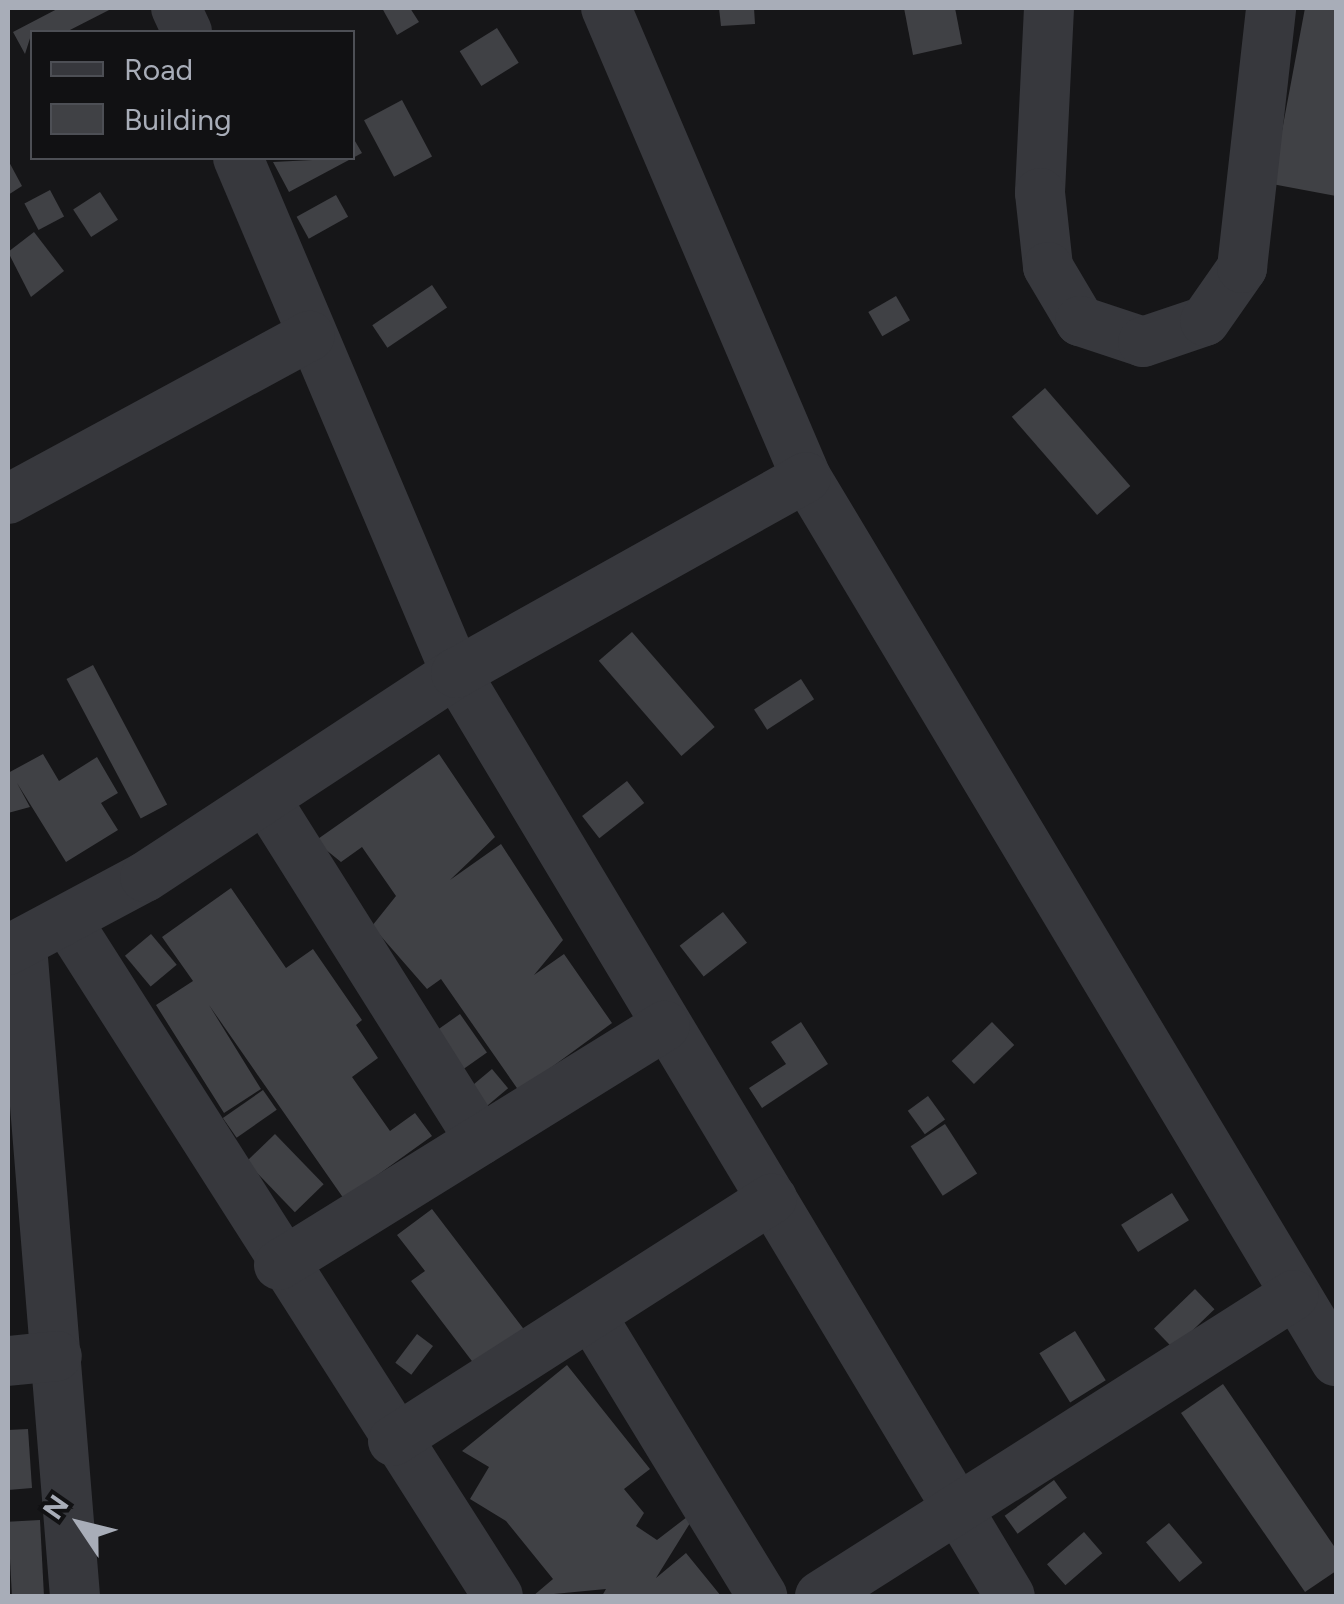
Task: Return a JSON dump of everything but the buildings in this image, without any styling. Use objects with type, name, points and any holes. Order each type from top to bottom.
[{"type":"street","points":[[606,8],[806,477],[1336,1361]]},
{"type":"street","points":[[1049,8],[1040,160],[1048,267],[1080,321],[1142,342],[1205,321],[1242,268],[1271,8]]},
{"type":"street","points":[[239,160],[310,336],[456,672],[1010,1596]]},
{"type":"street","points":[[8,499],[310,336]]},
{"type":"street","points":[[75,1596],[57,1356],[15,948],[69,924],[266,800],[456,672],[806,477]]},
{"type":"street","points":[[266,800],[480,1140]]},
{"type":"street","points":[[69,924],[393,1440],[479,1590]]},
{"type":"street","points":[[280,1265],[666,1026]]},
{"type":"street","points":[[393,1440],[772,1199]]},
{"type":"street","points":[[820,1596],[960,1512],[1294,1295]]},
{"type":"street","points":[[592,1317],[762,1596]]},
{"type":"street","points":[[8,1360],[57,1356]]}]
